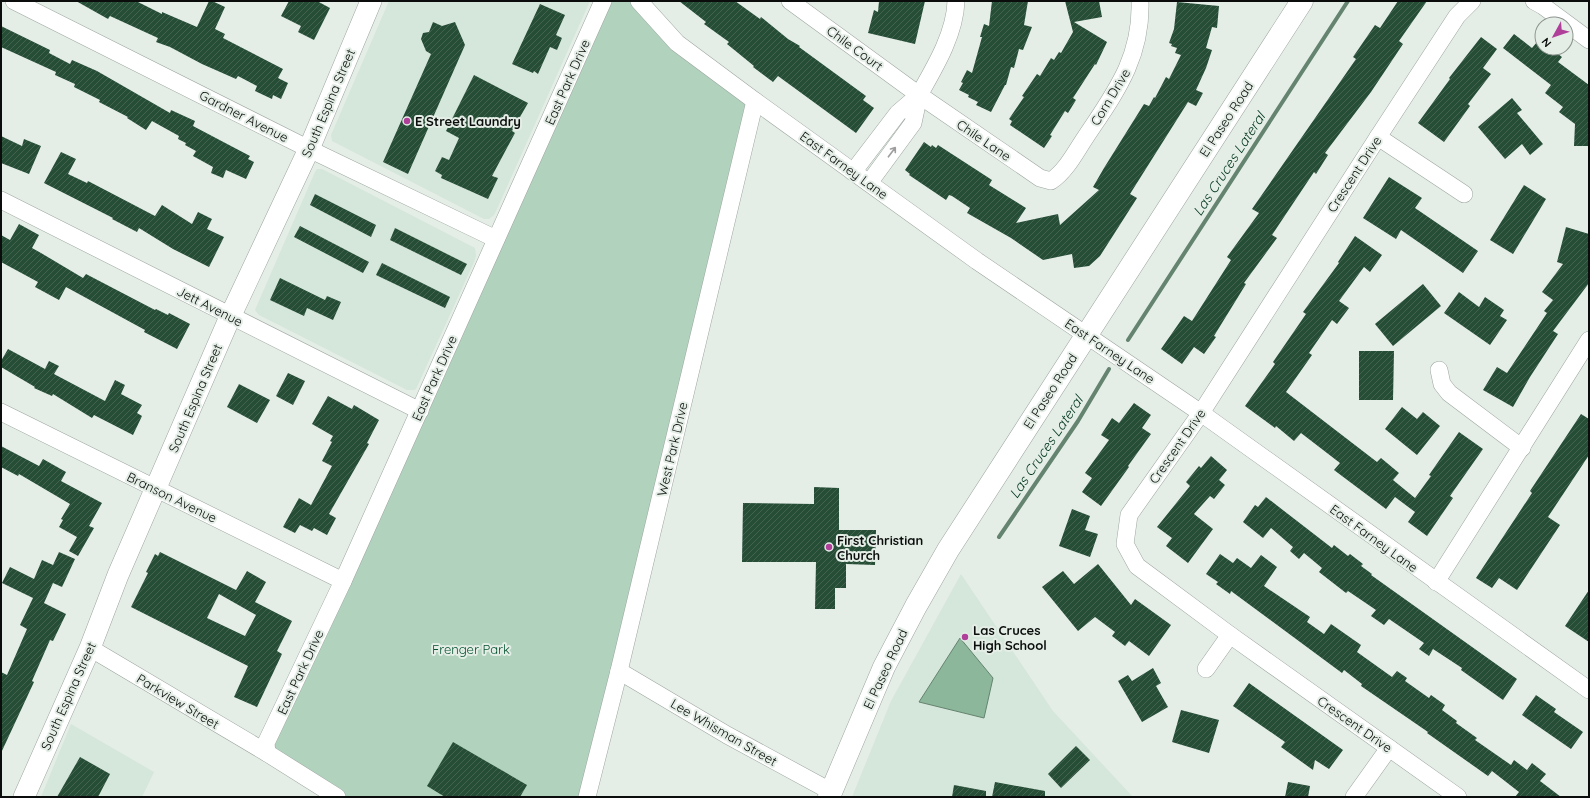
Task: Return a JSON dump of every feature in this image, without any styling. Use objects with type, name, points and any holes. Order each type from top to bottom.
[{"type":"main road","name":"El Paseo Road","points":[[830,794],[884,667],[916,606],[953,542],[1302,1]]},
{"type":"street","name":"Gardner Avenue","points":[[14,1],[309,149],[496,239]]},
{"type":"street","name":"South Espina Street","points":[[24,797],[90,648],[118,575],[230,316],[309,149],[371,1]]},
{"type":"street","name":"East Park Drive","points":[[267,753],[266,743],[343,581],[603,1]]},
{"type":"street","name":"East Farney Lane","points":[[639,1],[677,43],[755,101],[977,261],[1086,336],[1130,363],[1589,690]]},
{"type":"street","name":"Chile Court","points":[[790,1],[919,95]]},
{"type":"street","points":[[869,183],[913,124],[919,95],[948,38],[956,11],[956,1]]},
{"type":"street","name":"Corn Drive","points":[[1051,181],[1064,169],[1116,92],[1126,72],[1137,41],[1140,1]]},
{"type":"street","name":"Crescent Drive","points":[[1458,797],[1230,635],[1137,566],[1125,544],[1129,515],[1201,413],[1457,16],[1472,1]]},
{"type":"street","points":[[1534,1],[1589,40]]},
{"type":"street","points":[[853,172],[898,113],[919,95]]},
{"type":"street","name":"Chile Lane","points":[[919,95],[1040,178],[1051,181]]},
{"type":"street","name":"West Park Drive","points":[[587,797],[619,671],[755,101]]},
{"type":"street","points":[[1378,137],[1464,194]]},
{"type":"street","name":"Jett Avenue","points":[[1,200],[420,411]]},
{"type":"street","points":[[1436,582],[1589,340]]},
{"type":"street","points":[[1439,370],[1442,384],[1449,393],[1522,448]]},
{"type":"street","name":"Branson Avenue","points":[[1,412],[343,581]]},
{"type":"street","points":[[1206,669],[1230,635]]},
{"type":"street","name":"Parkview Street","points":[[90,648],[267,753],[337,797]]},
{"type":"street","name":"Lee Whisman Street","points":[[619,671],[830,794]]},
{"type":"street","points":[[1354,797],[1389,748]]},
{"type":"shaded area","points":[[389,1],[590,1],[497,209],[494,215],[489,219],[484,219],[332,141],[331,135]]},
{"type":"shaded area","points":[[317,169],[322,169],[475,248],[476,256],[474,262],[416,389],[414,390],[407,390],[259,315],[255,310]]},
{"type":"shaded area","name":"Las Cruces High School","points":[[961,574],[1053,711],[1133,797],[852,797],[891,701]]},
{"type":"shaded area","points":[[960,638],[993,678],[984,718],[919,702]]},
{"type":"shaded area","points":[[71,724],[154,772],[142,797],[41,797]]},
{"type":"green space","name":"Frenger Park","points":[[603,1],[639,1],[755,101],[586,797],[337,797],[267,753]]},
{"type":"building","points":[[76,1],[136,1],[162,14],[162,12],[197,27],[209,1],[212,1],[225,7],[215,29],[225,34],[223,38],[283,69],[278,78],[288,83],[281,99],[273,95],[272,99],[255,91],[257,86],[238,76],[236,79],[202,64],[170,47],[156,42],[158,38],[110,16],[108,19]]},
{"type":"building","points":[[289,1],[317,1],[330,8],[314,40],[298,32],[301,26],[281,16]]},
{"type":"building","points":[[679,1],[735,1],[760,19],[761,17],[788,39],[800,46],[799,47],[866,96],[863,100],[874,108],[856,133],[778,76],[773,82],[727,44],[729,42],[704,24],[706,22]]},
{"type":"building","points":[[879,1],[925,1],[915,44],[868,33],[874,10],[878,12]]},
{"type":"building","points":[[992,1],[1028,1],[1024,25],[1032,27],[1023,50],[1019,49],[1014,68],[1011,67],[1006,85],[991,112],[976,105],[978,102],[959,90],[967,70],[972,73],[984,24],[989,26]]},
{"type":"building","points":[[1065,1],[1099,1],[1102,17],[1074,22],[1107,42],[1096,65],[1095,64],[1073,98],[1076,100],[1068,113],[1065,111],[1044,148],[1010,125],[1012,121],[1009,119],[1037,74],[1040,76],[1051,58],[1054,60],[1059,52],[1061,53],[1073,32]]},
{"type":"building","points":[[1398,1],[1427,1],[1399,41],[1403,44],[1371,92],[1325,153],[1328,155],[1316,174],[1314,172],[1272,235],[1277,238],[1244,283],[1246,284],[1214,336],[1216,337],[1204,354],[1194,347],[1182,364],[1161,349],[1184,316],[1192,321],[1231,260],[1227,257],[1259,213],[1252,209],[1356,59],[1353,57],[1375,25],[1380,28]]},
{"type":"building","points":[[1177,2],[1219,6],[1217,28],[1212,27],[1206,48],[1212,50],[1196,90],[1203,93],[1196,106],[1188,102],[1130,194],[1137,198],[1100,256],[1089,266],[1074,268],[1072,254],[1043,260],[1011,238],[967,213],[970,208],[952,196],[949,195],[946,200],[909,175],[910,174],[905,170],[924,142],[931,147],[932,145],[936,148],[938,145],[992,180],[989,185],[1026,208],[1016,223],[1058,214],[1060,225],[1099,190],[1093,187],[1144,104],[1149,106],[1166,77],[1169,79],[1181,55],[1175,53],[1177,48],[1171,46],[1172,44],[1169,43],[1174,29]]},
{"type":"building","points":[[540,4],[565,15],[556,35],[562,38],[557,50],[550,47],[538,74],[534,71],[533,73],[512,64]]},
{"type":"building","points":[[433,22],[442,26],[455,22],[465,45],[408,174],[383,162],[431,54],[426,51],[421,39],[423,33],[429,32]]},
{"type":"building","points":[[1,26],[50,50],[49,53],[70,64],[72,60],[97,71],[170,113],[171,110],[195,121],[193,126],[250,156],[248,159],[254,162],[246,179],[226,170],[223,178],[211,173],[213,167],[193,156],[196,151],[178,139],[179,136],[152,121],[146,130],[127,118],[128,117],[99,102],[100,100],[74,87],[75,84],[55,75],[56,72],[1,47]]},
{"type":"building","points":[[1514,34],[1532,48],[1534,46],[1534,56],[1561,56],[1562,57],[1558,62],[1589,85],[1589,146],[1574,146],[1575,124],[1559,112],[1563,107],[1545,93],[1551,85],[1503,48]]},
{"type":"building","points":[[1481,37],[1497,49],[1483,68],[1491,74],[1468,104],[1470,106],[1444,142],[1418,123],[1450,79],[1449,78]]},
{"type":"building","points":[[474,75],[528,103],[512,131],[515,133],[492,176],[498,178],[488,199],[441,178],[442,175],[435,171],[442,157],[449,160],[459,138],[446,131]]},
{"type":"building","points":[[1512,98],[1522,110],[1517,113],[1543,144],[1530,155],[1522,144],[1505,159],[1478,127]]},
{"type":"building","points":[[1,136],[22,146],[24,139],[41,146],[29,174],[1,163]]},
{"type":"building","points":[[61,152],[76,159],[68,174],[87,183],[88,181],[155,216],[162,205],[192,224],[198,212],[212,219],[207,229],[224,237],[209,267],[173,249],[139,228],[137,232],[44,183]]},
{"type":"building","points":[[1389,177],[1422,198],[1415,208],[1478,251],[1463,273],[1401,230],[1396,239],[1363,218]]},
{"type":"building","points":[[1524,185],[1546,199],[1513,254],[1490,240]]},
{"type":"building","points":[[315,194],[376,225],[371,237],[310,205]]},
{"type":"building","points":[[19,224],[39,235],[32,248],[83,278],[86,274],[155,310],[156,309],[168,315],[169,313],[190,324],[177,349],[144,332],[145,330],[66,287],[59,300],[35,287],[38,282],[1,262],[1,235],[10,240]]},
{"type":"building","points":[[300,226],[369,262],[363,273],[294,237]]},
{"type":"building","points":[[1566,227],[1589,234],[1589,283],[1553,331],[1558,334],[1530,377],[1513,407],[1483,390],[1497,367],[1507,373],[1547,313],[1544,311],[1553,300],[1542,292],[1563,264],[1557,262]]},
{"type":"building","points":[[395,228],[467,264],[461,275],[390,240]]},
{"type":"building","points":[[1355,236],[1382,255],[1370,272],[1364,267],[1339,301],[1349,308],[1337,324],[1332,320],[1309,353],[1312,355],[1286,392],[1377,462],[1381,458],[1399,473],[1393,480],[1415,498],[1459,432],[1483,449],[1450,496],[1453,498],[1427,536],[1408,522],[1415,512],[1395,497],[1386,509],[1334,470],[1340,463],[1301,433],[1294,441],[1276,426],[1275,428],[1245,406],[1275,364],[1273,362],[1306,314],[1303,312],[1339,263],[1338,262]]},
{"type":"building","points":[[382,263],[450,297],[445,308],[376,275]]},
{"type":"building","points":[[280,278],[325,300],[327,296],[341,302],[333,320],[307,308],[304,316],[270,300]]},
{"type":"building","points":[[1423,284],[1441,306],[1393,346],[1375,324]]},
{"type":"building","points":[[1459,292],[1479,307],[1485,297],[1504,310],[1500,316],[1507,320],[1490,345],[1444,313]]},
{"type":"building","points":[[8,349],[45,369],[49,361],[59,366],[54,374],[105,401],[115,380],[125,385],[121,394],[142,405],[137,413],[142,416],[133,435],[94,415],[92,418],[53,394],[52,396],[34,388],[35,387],[1,367],[1,361]]},
{"type":"building","points":[[1359,351],[1394,351],[1393,400],[1359,400]]},
{"type":"building","points":[[288,373],[305,381],[293,405],[276,396]]},
{"type":"building","points":[[239,384],[270,400],[257,423],[227,407]]},
{"type":"building","points":[[328,396],[352,409],[354,405],[379,420],[367,443],[369,444],[329,514],[336,518],[327,535],[314,528],[312,531],[300,525],[295,533],[283,527],[299,498],[311,505],[332,466],[322,461],[332,442],[330,441],[333,436],[312,424]]},
{"type":"building","points":[[1134,403],[1151,415],[1142,428],[1151,434],[1101,506],[1082,492],[1092,478],[1085,473],[1109,440],[1101,435],[1112,418],[1119,423]]},
{"type":"building","points":[[1402,407],[1417,419],[1423,412],[1440,426],[1417,455],[1385,429]]},
{"type":"building","points":[[1581,414],[1589,419],[1589,455],[1548,517],[1560,525],[1517,590],[1499,578],[1492,588],[1476,578],[1532,493],[1530,491]]},
{"type":"building","points":[[1,446],[39,466],[43,459],[66,472],[61,481],[102,503],[89,526],[94,528],[78,556],[69,551],[77,537],[59,527],[63,520],[61,519],[70,504],[19,474],[18,476],[1,467]]},
{"type":"building","points":[[1211,456],[1227,470],[1219,480],[1225,485],[1214,499],[1210,496],[1194,514],[1213,529],[1188,563],[1166,546],[1172,538],[1157,527],[1190,486],[1186,482],[1199,466],[1201,468]]},
{"type":"building","name":"First Christian Church","points":[[814,487],[839,488],[839,530],[876,530],[875,565],[846,564],[846,588],[835,588],[835,609],[815,609],[816,562],[742,562],[743,503],[814,504]]},
{"type":"building","points":[[1266,497],[1332,548],[1334,545],[1348,556],[1350,554],[1363,564],[1361,566],[1372,574],[1371,575],[1517,679],[1503,700],[1461,670],[1462,668],[1433,649],[1429,656],[1419,649],[1424,643],[1389,619],[1384,625],[1371,616],[1376,610],[1348,591],[1346,593],[1319,572],[1322,568],[1304,553],[1299,559],[1290,551],[1293,547],[1271,528],[1263,538],[1243,522],[1255,505],[1258,507]]},
{"type":"building","points":[[1072,509],[1090,516],[1085,530],[1098,534],[1090,557],[1059,546]]},
{"type":"building","points":[[59,552],[75,559],[62,587],[53,583],[44,603],[66,614],[53,641],[50,640],[32,681],[34,682],[1,753],[1,672],[7,675],[27,629],[20,625],[33,598],[2,583],[10,567],[34,579],[42,560],[53,565]]},
{"type":"building","points":[[160,552],[236,590],[247,571],[266,582],[255,602],[292,621],[277,651],[282,654],[257,707],[234,697],[248,666],[131,607],[148,573],[146,572],[155,554],[158,556]],"holes":[[[219,594],[256,615],[245,636],[207,618]]]},
{"type":"building","points":[[1220,554],[1233,563],[1237,558],[1251,568],[1261,555],[1277,567],[1264,586],[1310,617],[1307,622],[1324,634],[1331,624],[1361,645],[1357,652],[1392,677],[1397,671],[1407,678],[1405,681],[1429,698],[1431,695],[1445,705],[1442,710],[1457,721],[1456,723],[1477,738],[1475,740],[1511,765],[1514,760],[1527,770],[1532,763],[1546,774],[1540,781],[1561,797],[1515,797],[1519,792],[1492,771],[1488,776],[1427,733],[1428,732],[1361,686],[1362,684],[1344,670],[1342,673],[1231,591],[1230,594],[1216,584],[1218,582],[1206,574]]},
{"type":"building","points":[[1098,564],[1131,605],[1135,599],[1171,625],[1149,656],[1129,641],[1125,646],[1112,636],[1115,632],[1095,617],[1078,631],[1042,587],[1063,571],[1074,584]]},
{"type":"building","points":[[1589,590],[1589,642],[1565,626]]},
{"type":"building","points":[[1153,668],[1161,683],[1156,686],[1168,707],[1142,722],[1118,681],[1128,675],[1132,681]]},
{"type":"building","points":[[1249,683],[1343,750],[1329,769],[1315,760],[1313,770],[1281,747],[1285,742],[1233,706]]},
{"type":"building","points":[[1536,695],[1556,709],[1554,712],[1583,732],[1571,749],[1522,715]]},
{"type":"building","points":[[1181,710],[1219,720],[1209,753],[1172,742]]},
{"type":"building","points":[[453,742],[527,785],[520,797],[445,797],[427,786]]},
{"type":"building","points":[[1076,746],[1090,760],[1061,788],[1048,774]]},
{"type":"building","points":[[80,757],[110,774],[98,797],[57,797]]},
{"type":"building","points":[[995,782],[1045,791],[1045,797],[992,797]]},
{"type":"building","points":[[1288,782],[1310,786],[1308,797],[1285,797]]},
{"type":"building","points":[[954,785],[986,791],[986,797],[952,797]]},
{"type":"waterway","name":"Las Cruces Lateral","points":[[1128,340],[1348,1]]},
{"type":"waterway","name":"Las Cruces Lateral","points":[[999,537],[1078,421],[1109,369]]},
{"type":"place","name":"E Street Laundry","points":[[407,121]]},
{"type":"place","name":"First Christian Church","points":[[829,547]]},
{"type":"place","name":"Las Cruces High School","points":[[965,637]]}]
